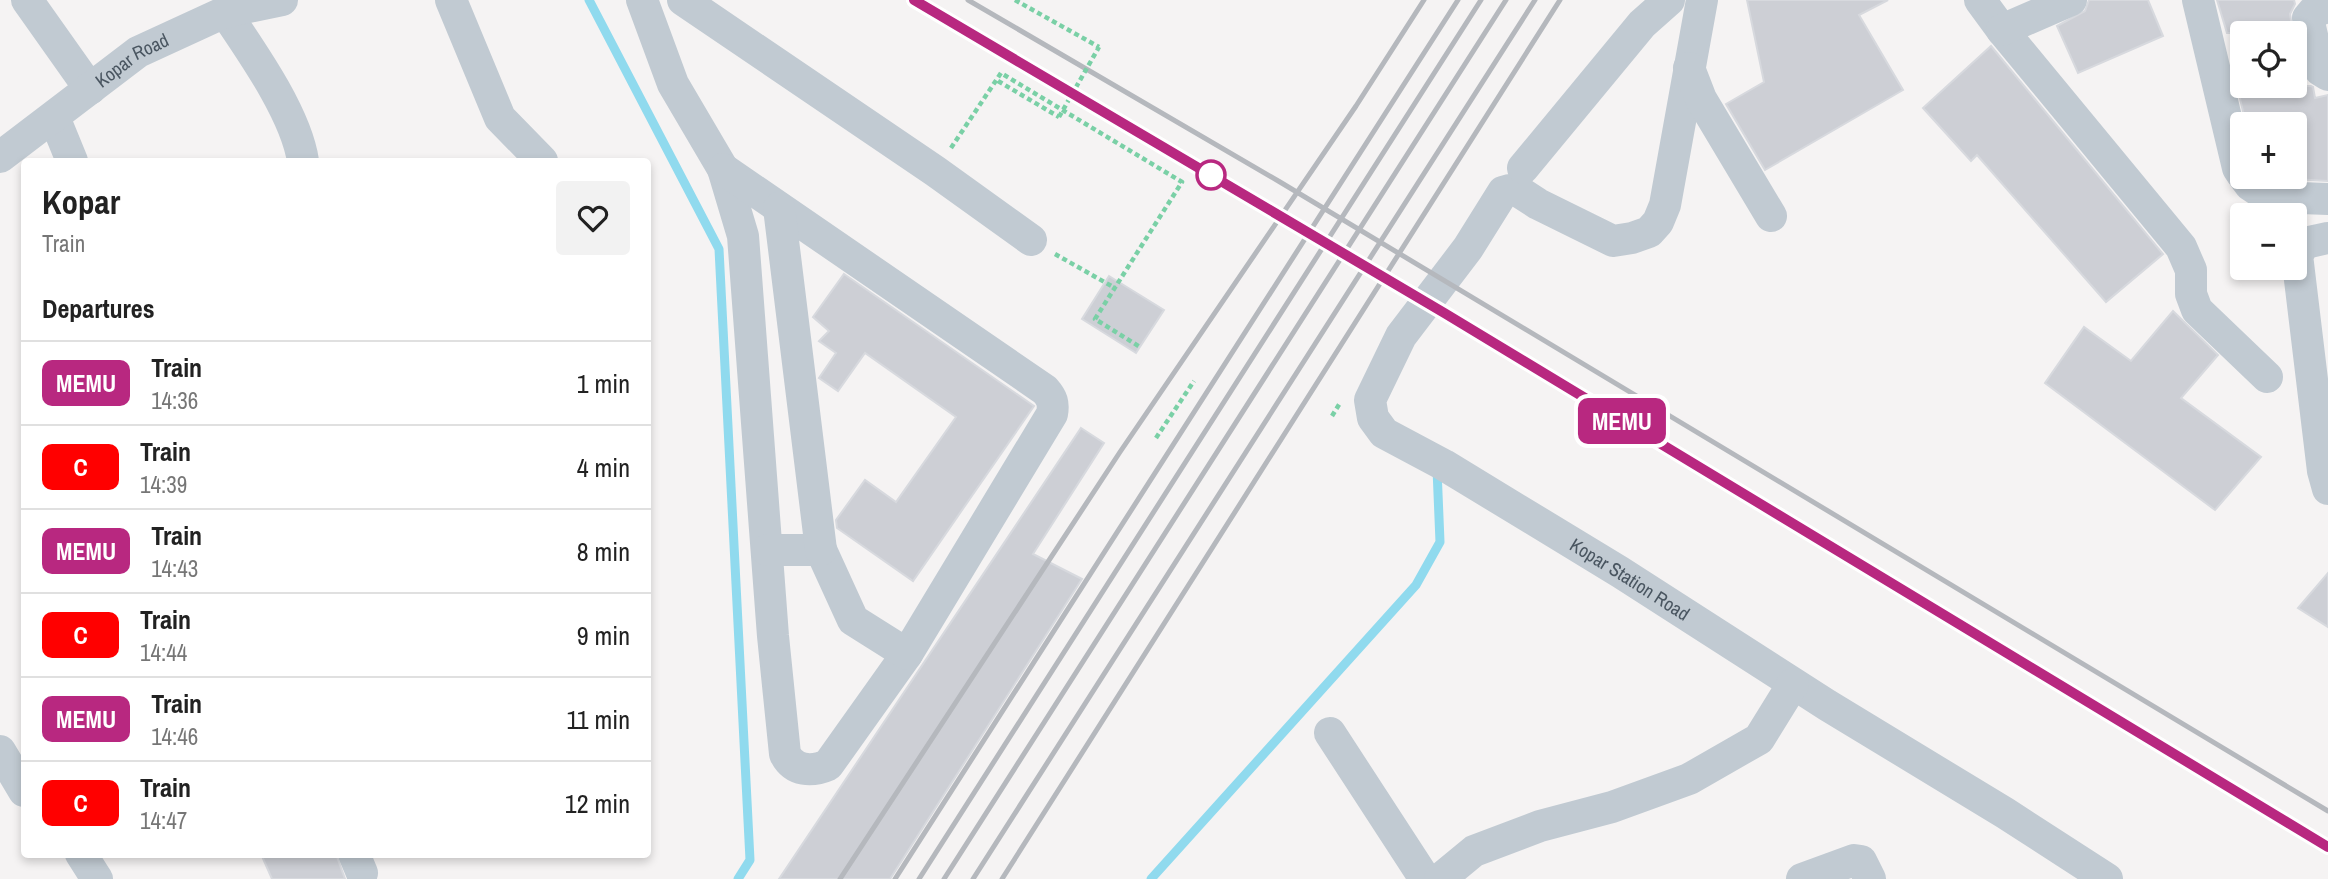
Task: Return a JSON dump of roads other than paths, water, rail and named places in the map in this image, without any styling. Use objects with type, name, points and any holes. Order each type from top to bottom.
[{"type":"street","points":[[27,0],[90,89]]},
{"type":"street","name":"Kopar Road","points":[[0,157],[138,52],[225,12],[282,0]]},
{"type":"street","points":[[451,0],[500,118],[539,158]]},
{"type":"street","points":[[642,0],[673,84],[723,169],[743,236],[785,754],[789,762],[801,769],[816,771],[828,765],[907,654],[1052,414],[1054,405],[1045,390],[723,169]]},
{"type":"street","points":[[683,0],[935,171],[1031,240]]},
{"type":"street","points":[[1523,168],[1642,24],[1669,0]]},
{"type":"street","points":[[1702,0],[1689,68],[1701,99],[1771,216]]},
{"type":"street","points":[[1980,0],[2016,16],[2181,247],[2190,271],[2191,294],[2197,310],[2267,377]]},
{"type":"street","points":[[2016,16],[2071,0]]},
{"type":"street","points":[[2198,0],[2230,135]]},
{"type":"street","points":[[2328,7],[2313,12],[2308,18],[2320,70],[2328,75]]},
{"type":"street","points":[[225,12],[255,57],[294,128],[302,158]]},
{"type":"street","name":"Kopar Station Road","points":[[1689,68],[1665,205],[1658,222],[1649,232],[1632,239],[1613,241],[1538,204],[1518,191],[1503,192],[1468,248],[1401,336],[1370,400],[1373,418],[1384,433],[1432,458],[1620,572],[1793,684],[2005,813],[2107,879]]},
{"type":"street","points":[[54,117],[71,158]]},
{"type":"street","points":[[2256,189],[2268,197],[2328,199]]},
{"type":"street","points":[[779,208],[821,550],[853,620],[907,654]]},
{"type":"street","points":[[2328,238],[2305,243],[2297,255],[2320,448],[2328,489]]},
{"type":"street","points":[[767,550],[821,550]]},
{"type":"street","points":[[1440,879],[1474,851],[1540,826],[1612,807],[1689,779],[1759,739],[1793,684]]},
{"type":"street","points":[[1330,733],[1425,879]]},
{"type":"street","points":[[0,751],[21,786]]},
{"type":"street","points":[[84,858],[97,879]]},
{"type":"street","points":[[1802,879],[1854,860],[1861,861],[1870,879]]},
{"type":"waterway","points":[[589,0],[719,249],[750,860],[738,879]]},
{"type":"waterway","points":[[1151,879],[1416,585],[1440,542],[1437,469]]},
{"type":"railway","points":[[914,0],[1491,341],[2328,847]]},
{"type":"railway","points":[[968,0],[1280,182],[2328,811]]},
{"type":"railway","points":[[840,879],[1120,452],[1356,106],[1424,0]]},
{"type":"railway","points":[[895,879],[1458,0]]},
{"type":"railway","points":[[919,879],[1481,0]]},
{"type":"railway","points":[[944,879],[1506,0]]},
{"type":"railway","points":[[973,879],[1535,0]]},
{"type":"railway","points":[[1002,879],[1560,0]]},
{"type":"train","name":"MEMU","points":[[914,0],[1446,314],[2328,847]]}]
